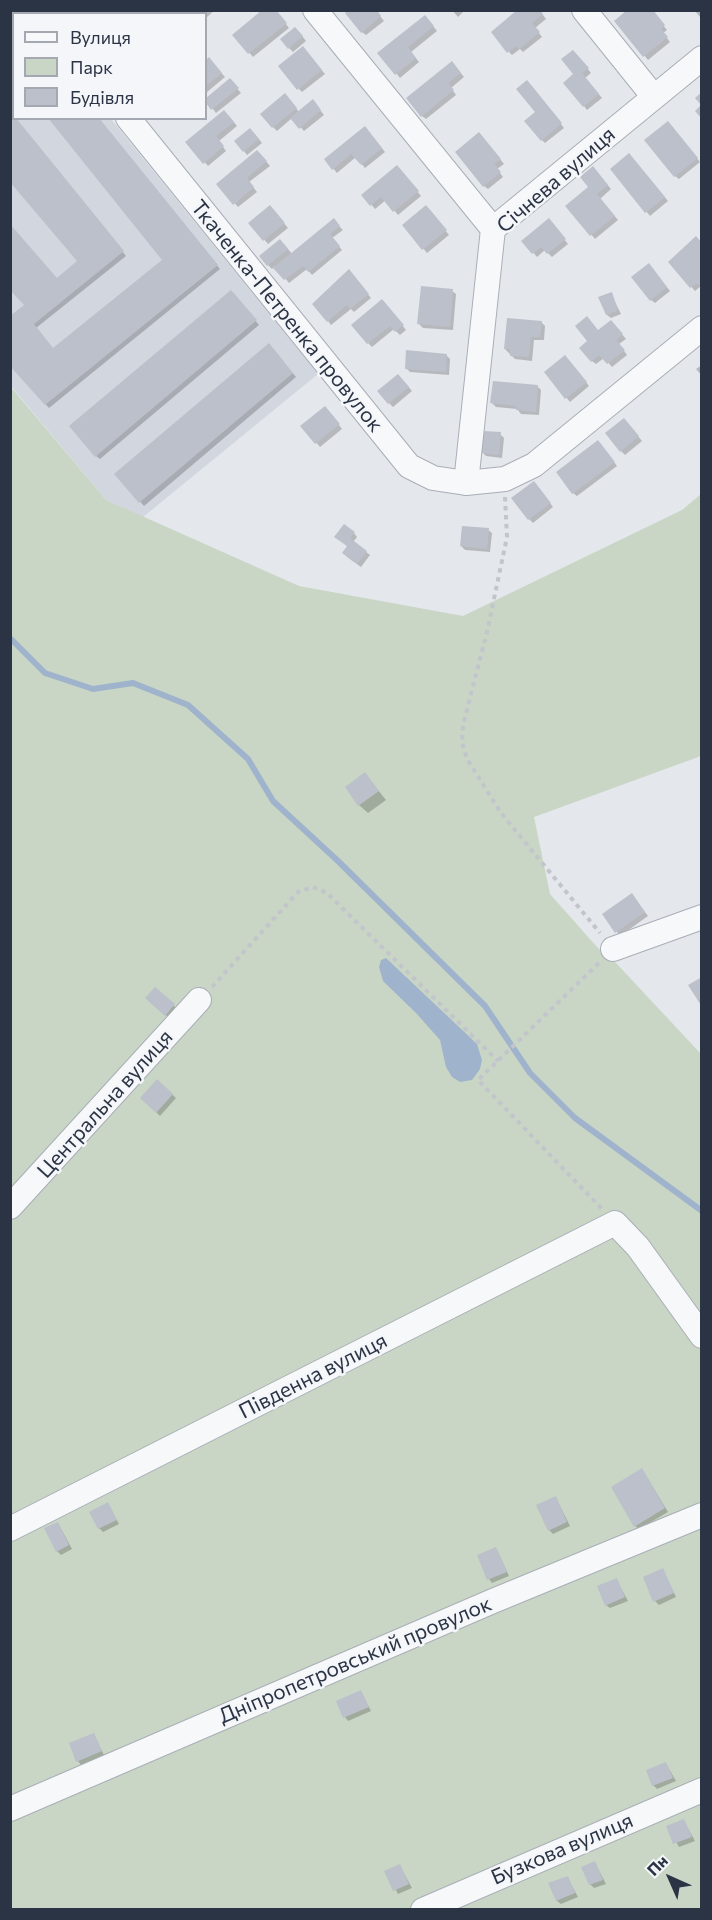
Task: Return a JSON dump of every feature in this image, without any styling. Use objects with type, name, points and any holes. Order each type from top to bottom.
[{"type":"street","points":[[315,10],[493,229]]},
{"type":"street","points":[[584,10],[654,97]]},
{"type":"street","name":"Січнева вулиця","points":[[466,483],[493,229],[702,58]]},
{"type":"street","name":"Ткаченка-Петренка провулок","points":[[130,120],[409,466],[434,478],[466,483],[505,479],[534,465],[702,328]]},
{"type":"street","points":[[613,948],[702,917]]},
{"type":"street","name":"Центральна вулиця","points":[[10,1207],[199,1000]]},
{"type":"street","points":[[615,1223],[638,1247],[702,1336]]},
{"type":"street","name":"Південна вулиця","points":[[10,1529],[615,1223]]},
{"type":"street","name":"Дніпропетровський провулок","points":[[10,1809],[493,1601],[702,1515]]},
{"type":"street","name":"Бузкова вулиця","points":[[423,1910],[702,1790]]},
{"type":"path","points":[[505,479],[507,537],[487,632],[463,725],[462,742],[467,759],[501,813],[613,948],[478,1080],[615,1223]]},
{"type":"path","points":[[199,1000],[298,892],[313,887],[327,893],[498,1061]]},
{"type":"shaded area","points":[[10,11],[23,11],[12,12],[12,120],[112,120],[318,374],[143,517],[106,500],[11,386]]},
{"type":"green space","points":[[10,386],[106,500],[299,586],[463,616],[682,510],[701,494],[701,756],[534,817],[550,894],[597,947],[616,963],[701,1054],[701,1909],[11,1909]]},
{"type":"water","points":[[386,958],[477,1044],[482,1060],[480,1069],[472,1080],[460,1082],[452,1077],[446,1067],[440,1040],[383,981],[379,967],[381,960]]},
{"type":"building","points":[[10,10],[14,12],[12,12],[12,74],[10,72]]},
{"type":"building","points":[[104,10],[132,10],[134,12],[102,12]]},
{"type":"building","points":[[138,10],[150,12],[136,12]]},
{"type":"building","points":[[262,10],[276,10],[287,23],[248,54],[232,35]]},
{"type":"building","points":[[348,10],[377,10],[381,16],[361,33],[345,13]]},
{"type":"building","points":[[517,10],[540,10],[543,14],[532,23],[540,32],[519,49],[516,46],[507,53],[491,32]]},
{"type":"building","points":[[627,10],[653,10],[665,25],[661,29],[668,37],[643,57],[614,21]]},
{"type":"building","points":[[425,15],[434,26],[408,47],[416,58],[395,75],[377,53]]},
{"type":"building","points":[[295,27],[303,36],[288,49],[280,39]]},
{"type":"building","points":[[303,46],[322,70],[297,90],[278,66]]},
{"type":"building","points":[[573,50],[589,68],[582,73],[599,94],[583,107],[563,83],[573,74],[561,59]]},
{"type":"building","points":[[209,57],[222,73],[207,85],[207,59]]},
{"type":"building","points":[[452,61],[461,73],[448,83],[454,90],[421,117],[406,98]]},
{"type":"building","points":[[230,78],[239,88],[211,110],[207,104],[207,97]]},
{"type":"building","points":[[527,80],[562,123],[541,141],[524,121],[535,112],[516,89]]},
{"type":"building","points":[[702,92],[702,119],[695,111],[701,105],[695,98]]},
{"type":"building","points":[[285,93],[297,108],[272,128],[260,114]]},
{"type":"building","points":[[313,99],[321,110],[299,129],[290,118]]},
{"type":"building","points":[[224,110],[234,122],[216,136],[224,146],[203,164],[185,142]]},
{"type":"building","points":[[10,111],[12,120],[18,120],[124,251],[34,324],[53,348],[162,260],[50,120],[101,120],[218,265],[45,405],[10,366],[10,316],[24,305],[10,290],[10,224],[57,278],[77,261],[10,182]]},
{"type":"building","points":[[668,121],[698,158],[674,177],[644,140]]},
{"type":"building","points":[[365,126],[382,148],[361,165],[351,154],[332,170],[324,159]]},
{"type":"building","points":[[250,128],[259,139],[243,152],[234,141]]},
{"type":"building","points":[[479,132],[501,159],[494,164],[501,172],[483,187],[455,152]]},
{"type":"building","points":[[257,150],[267,161],[247,178],[254,187],[233,205],[216,184]]},
{"type":"building","points":[[629,153],[665,197],[645,213],[610,169]]},
{"type":"building","points":[[397,165],[419,191],[393,212],[381,197],[370,206],[361,195]]},
{"type":"building","points":[[593,166],[608,185],[597,194],[615,216],[590,236],[565,206],[588,187],[580,177]]},
{"type":"building","points":[[270,205],[285,223],[263,241],[248,223]]},
{"type":"building","points":[[426,205],[447,230],[422,250],[402,225]]},
{"type":"building","points":[[334,218],[340,226],[330,234],[340,246],[308,272],[303,266],[284,280],[273,268]]},
{"type":"building","points":[[549,218],[566,239],[547,254],[541,247],[532,254],[521,241]]},
{"type":"building","points":[[696,236],[702,243],[702,288],[697,283],[690,288],[668,262]]},
{"type":"building","points":[[280,239],[288,249],[267,266],[259,256]]},
{"type":"building","points":[[649,263],[667,287],[650,301],[631,277]]},
{"type":"building","points":[[349,269],[369,294],[350,309],[347,305],[327,322],[312,304]]},
{"type":"building","points":[[421,286],[453,289],[450,327],[417,324]]},
{"type":"building","points":[[231,290],[257,320],[95,457],[69,426]]},
{"type":"building","points":[[612,292],[618,310],[606,315],[598,297]]},
{"type":"building","points":[[382,299],[404,325],[395,332],[390,326],[367,344],[351,325]]},
{"type":"building","points":[[587,316],[598,330],[611,320],[623,334],[616,340],[625,350],[607,364],[599,355],[591,362],[579,348],[587,341],[575,326]]},
{"type":"building","points":[[507,318],[542,321],[540,337],[531,337],[529,357],[510,356],[510,349],[504,349]]},
{"type":"building","points":[[269,343],[293,373],[139,503],[114,474]]},
{"type":"building","points":[[406,350],[447,354],[446,372],[405,369]]},
{"type":"building","points":[[565,355],[587,382],[565,399],[544,372]]},
{"type":"building","points":[[398,374],[409,387],[388,404],[377,391]]},
{"type":"building","points":[[493,381],[538,385],[536,412],[516,410],[516,406],[490,403]]},
{"type":"building","points":[[325,406],[340,424],[315,444],[300,426]]},
{"type":"building","points":[[624,418],[639,436],[620,452],[605,433]]},
{"type":"building","points":[[483,431],[501,432],[499,455],[481,453]]},
{"type":"building","points":[[598,440],[615,462],[572,494],[556,472]]},
{"type":"building","points":[[534,481],[551,503],[528,520],[511,498]]},
{"type":"building","points":[[344,524],[355,532],[350,538],[367,551],[357,564],[342,553],[347,546],[334,537]]},
{"type":"building","points":[[462,526],[489,528],[487,549],[460,546]]},
{"type":"building","points":[[365,772],[379,791],[358,806],[345,787]]},
{"type":"building","points":[[632,893],[645,912],[615,933],[602,914]]},
{"type":"building","points":[[702,977],[702,1007],[688,985]]},
{"type":"building","points":[[155,987],[175,1004],[165,1016],[145,998]]},
{"type":"building","points":[[157,1079],[173,1094],[156,1113],[140,1098]]},
{"type":"building","points":[[642,1468],[665,1508],[634,1527],[611,1487]]},
{"type":"building","points":[[556,1496],[567,1522],[548,1531],[536,1505]]},
{"type":"building","points":[[108,1502],[117,1520],[98,1529],[89,1512]]},
{"type":"building","points":[[58,1522],[69,1545],[56,1552],[44,1528]]},
{"type":"building","points":[[496,1547],[507,1572],[487,1580],[477,1555]]},
{"type":"building","points":[[663,1568],[674,1593],[653,1602],[643,1577]]},
{"type":"building","points":[[617,1578],[625,1597],[605,1606],[597,1586]]},
{"type":"building","points":[[361,1690],[369,1707],[343,1718],[336,1701]]},
{"type":"building","points":[[94,1733],[102,1751],[76,1762],[69,1743]]},
{"type":"building","points":[[666,1762],[673,1778],[652,1786],[646,1770]]},
{"type":"building","points":[[684,1819],[692,1837],[673,1844],[666,1826]]},
{"type":"building","points":[[595,1861],[603,1880],[589,1885],[581,1867]]},
{"type":"building","points":[[400,1864],[409,1884],[393,1891],[384,1871]]},
{"type":"building","points":[[568,1876],[575,1893],[556,1901],[548,1883]]},
{"type":"waterway","points":[[10,638],[45,673],[93,689],[133,683],[188,705],[248,759],[273,801],[338,861],[485,1006],[530,1073],[575,1118],[702,1211]]}]
